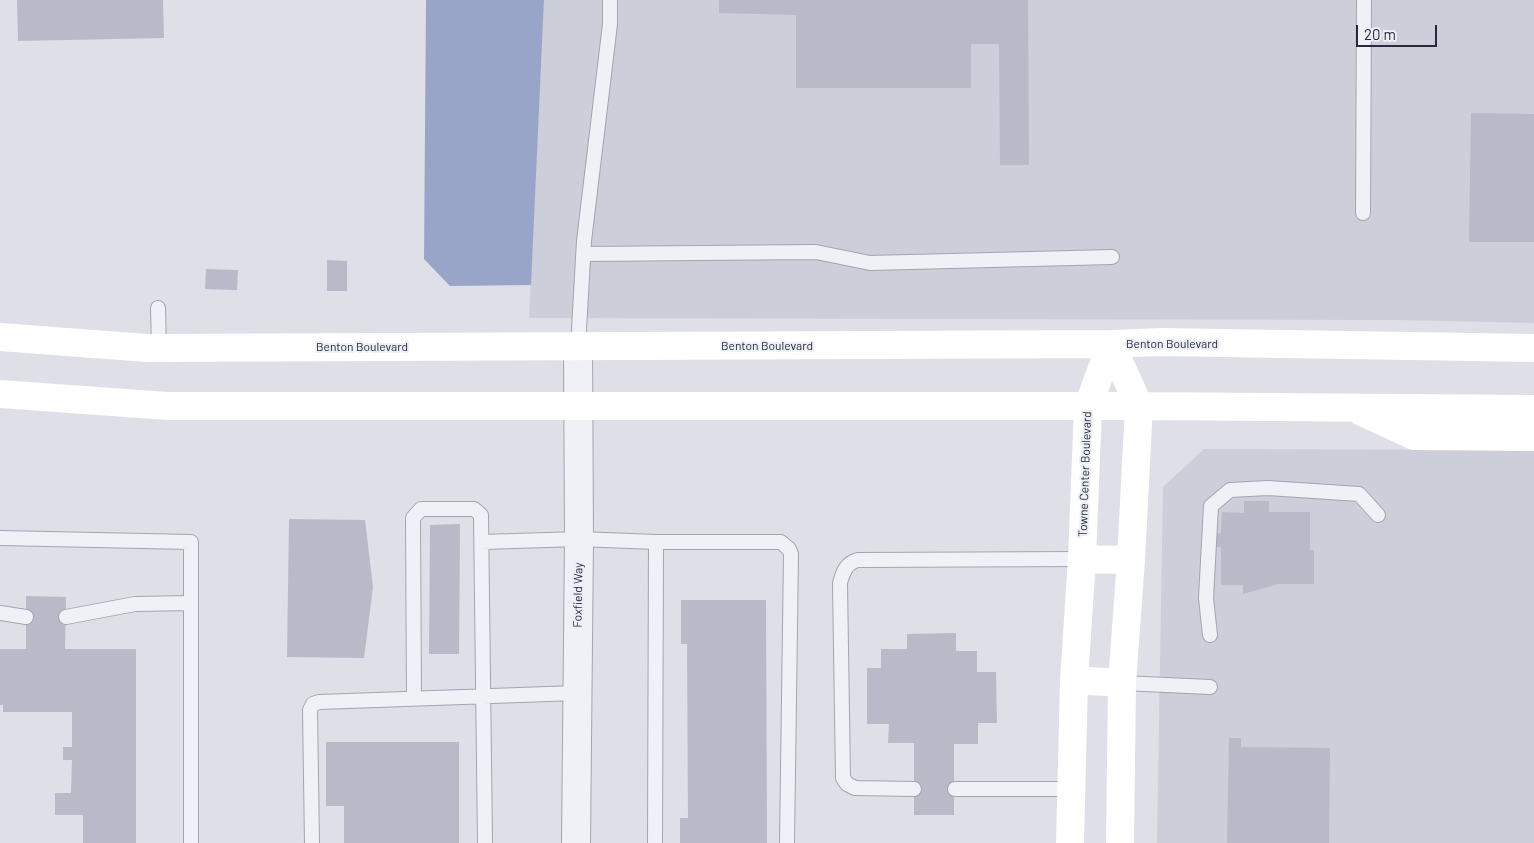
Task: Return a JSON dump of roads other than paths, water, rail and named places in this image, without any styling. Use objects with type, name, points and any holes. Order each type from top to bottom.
[{"type":"street","name":"Benton Boulevard","points":[[0,337],[159,348],[1111,344],[1161,342],[1534,348]]},
{"type":"street","points":[[1111,344],[1139,406],[1122,682],[1120,843]]},
{"type":"street","name":"Towne Center Boulevard","points":[[1070,843],[1074,680],[1082,559],[1088,406],[1111,344]]},
{"type":"street","name":"Foxfield Way","points":[[576,843],[579,540],[578,347]]},
{"type":"street","points":[[0,394],[167,406],[1139,406],[1534,409]]},
{"type":"street","points":[[1352,407],[1414,436],[1534,437]]},
{"type":"street","points":[[1082,559],[1131,560]]},
{"type":"street","points":[[1074,680],[1122,682]]},
{"type":"lane","points":[[578,347],[584,254],[610,24],[610,0]]},
{"type":"lane","points":[[1363,213],[1364,0]]},
{"type":"lane","points":[[584,254],[816,252],[870,263],[1112,257]]},
{"type":"lane","points":[[158,308],[159,348]]},
{"type":"lane","points":[[1210,635],[1206,598],[1211,506],[1230,490],[1268,488],[1359,494],[1378,515]]},
{"type":"lane","points":[[414,698],[413,518],[421,509],[474,509],[481,515],[482,542],[482,696],[485,843]]},
{"type":"lane","points":[[0,538],[191,542],[191,843]]},
{"type":"lane","points":[[482,542],[579,540],[781,542],[789,549],[791,564],[787,843]]},
{"type":"lane","points":[[655,843],[656,542]]},
{"type":"lane","points":[[914,789],[855,788],[847,784],[842,778],[840,583],[846,566],[852,561],[858,560],[1082,559]]},
{"type":"lane","points":[[66,617],[135,604],[191,603]]},
{"type":"lane","points":[[0,613],[26,617]]},
{"type":"lane","points":[[1122,682],[1210,687]]},
{"type":"lane","points":[[312,843],[310,710],[314,704],[319,702],[414,698],[578,693]]},
{"type":"lane","points":[[955,789],[1071,789]]},
{"type":"water","points":[[426,0],[544,0],[531,285],[450,286],[424,259]]}]
